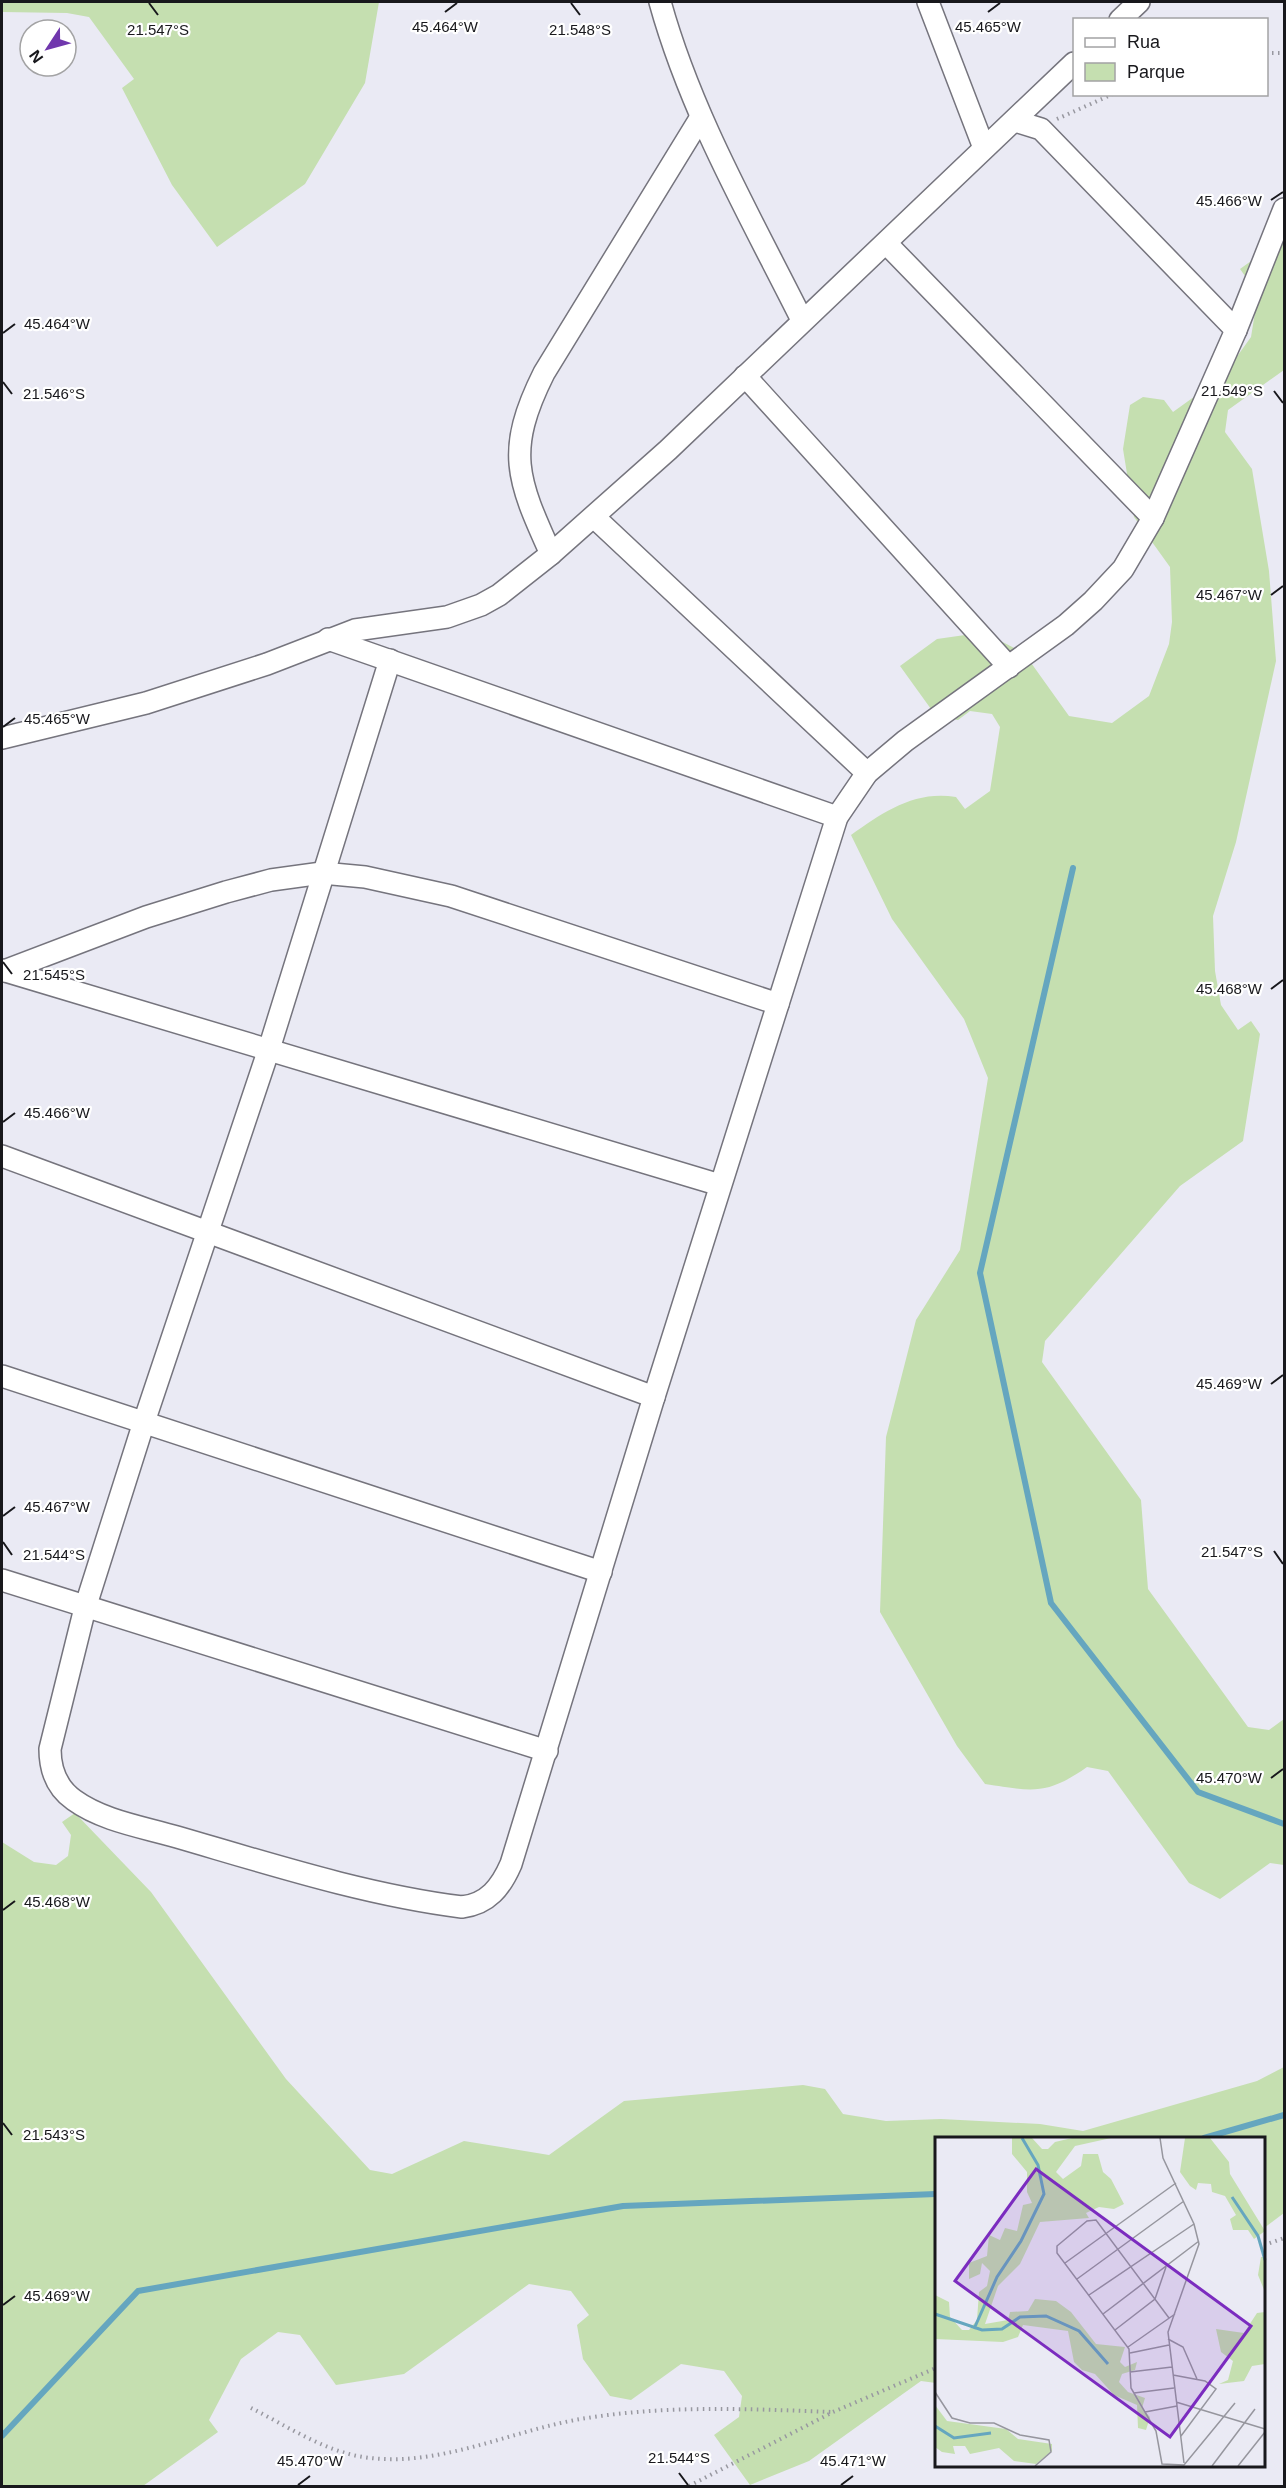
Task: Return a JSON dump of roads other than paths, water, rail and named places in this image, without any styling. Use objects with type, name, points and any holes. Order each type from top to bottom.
[{"type":"street","points":[[660,2],[673,47],[700,117],[802,320]]},
{"type":"street","points":[[927,2],[984,148]]},
{"type":"street","points":[[1122,18],[1139,2]]},
{"type":"street","points":[[2,738],[146,703],[267,664],[328,639],[376,626],[447,617],[465,612],[499,595],[594,517],[1073,64]]},
{"type":"street","points":[[551,554],[527,501],[520,471],[518,444],[529,402],[544,373],[700,117]]},
{"type":"street","points":[[1015,121],[1041,129],[1236,330]]},
{"type":"street","points":[[390,660],[269,1049],[144,1422],[85,1608],[50,1749],[50,1760],[57,1782],[66,1794],[103,1815],[239,1855],[376,1891],[445,1905],[472,1906],[490,1896],[505,1878],[547,1751],[654,1397],[696,1270],[720,1185],[837,817],[867,773],[905,741],[1066,625],[1100,594],[1133,555],[1153,518],[1236,330],[1284,209]]},
{"type":"street","points":[[886,243],[1153,518]]},
{"type":"street","points":[[745,375],[1009,667]]},
{"type":"street","points":[[594,517],[867,773]]},
{"type":"street","points":[[328,639],[837,817]]},
{"type":"street","points":[[3,971],[146,917],[226,891],[271,880],[322,873],[365,877],[451,896],[778,1004]]},
{"type":"street","points":[[3,971],[720,1185]]},
{"type":"street","points":[[2,1156],[654,1397]]},
{"type":"street","points":[[2,1376],[601,1572]]},
{"type":"street","points":[[2,1580],[85,1608],[547,1751]]},
{"type":"waterway","points":[[1073,868],[980,1273],[1051,1603],[1198,1792],[1284,1824]]},
{"type":"waterway","points":[[1207,2137],[1284,2115]]},
{"type":"waterway","points":[[2,2436],[138,2291],[623,2206],[935,2194]]}]
